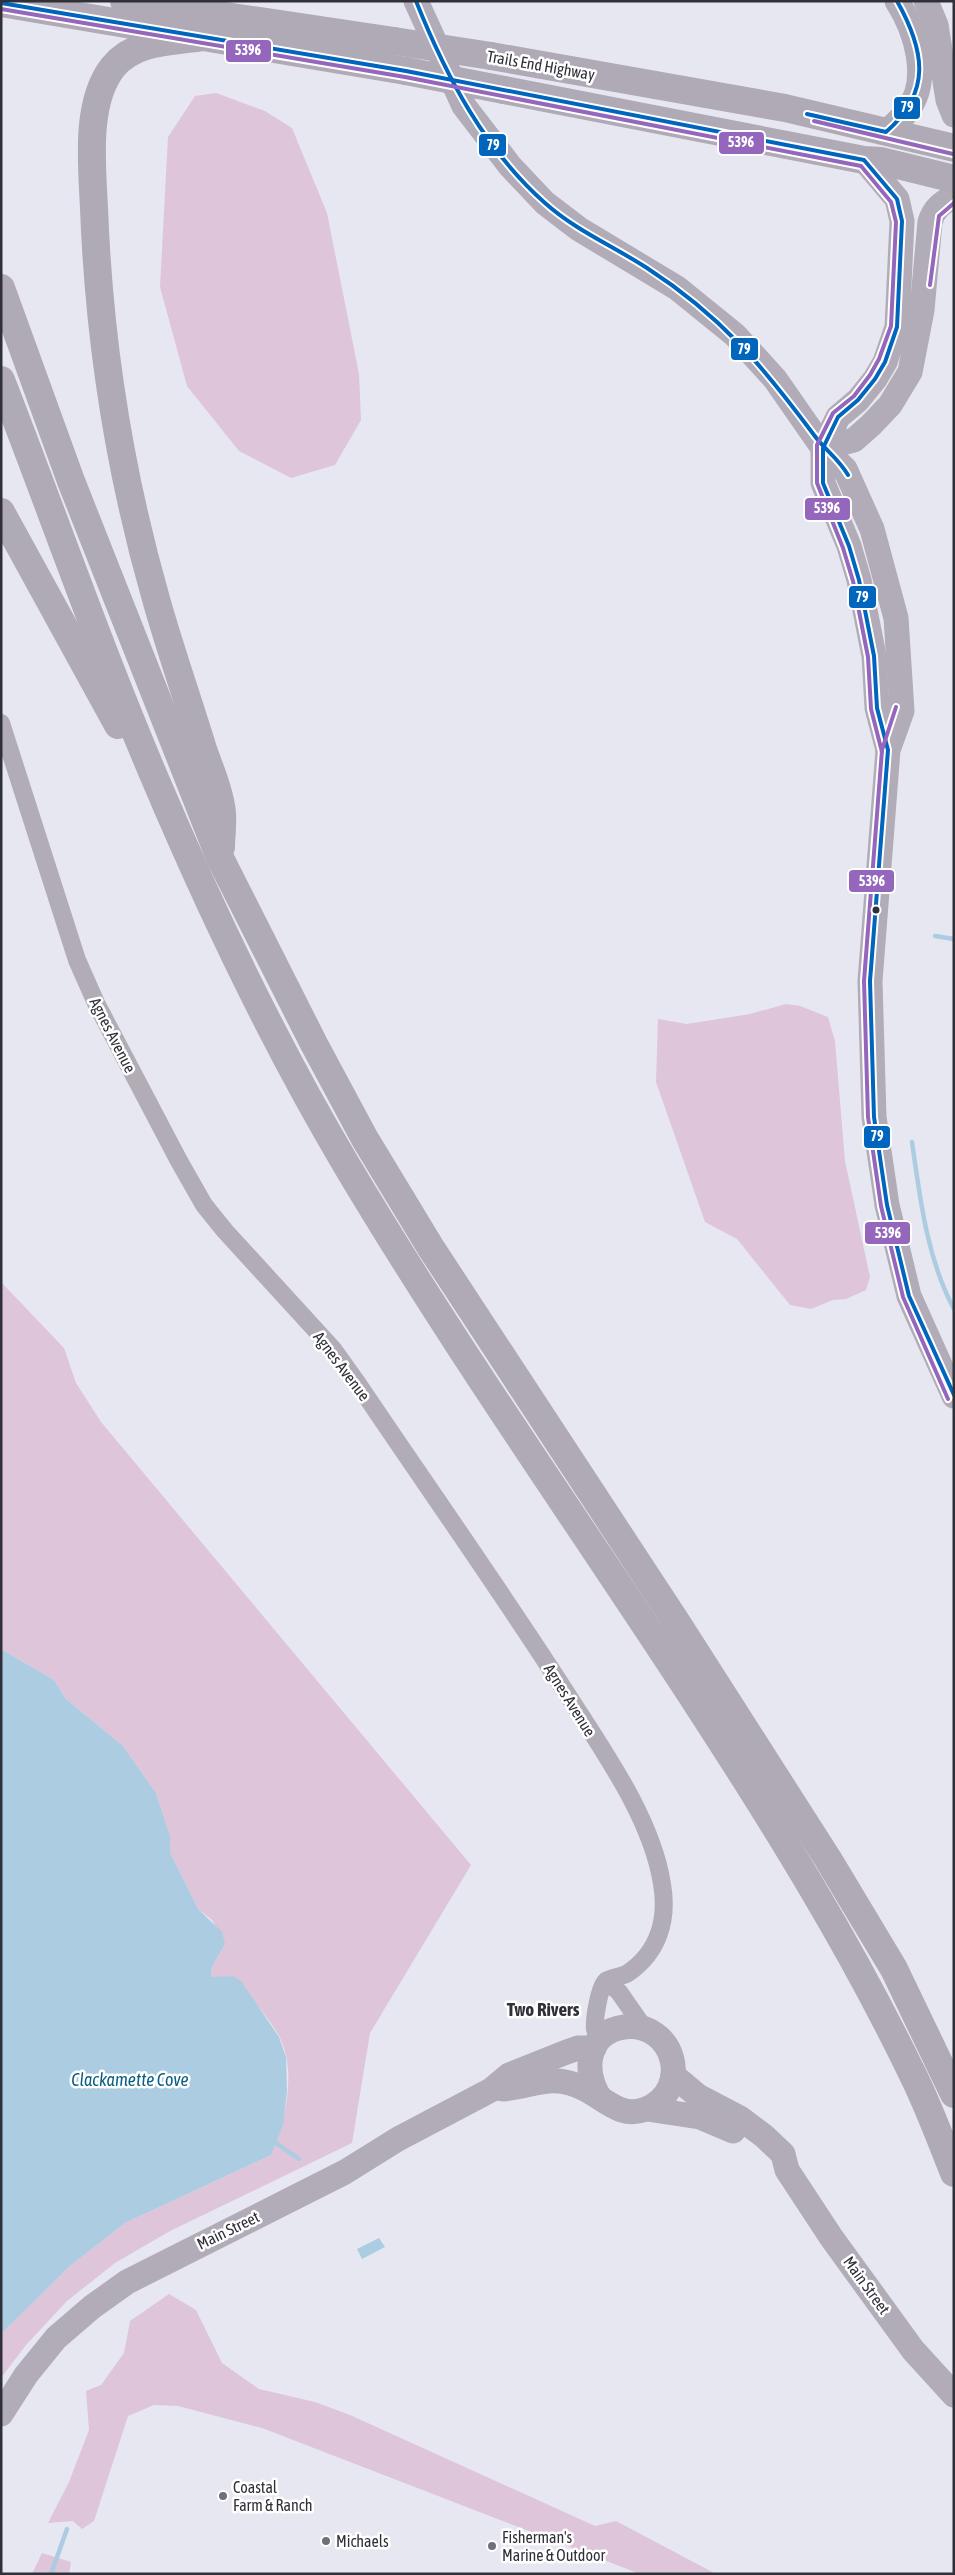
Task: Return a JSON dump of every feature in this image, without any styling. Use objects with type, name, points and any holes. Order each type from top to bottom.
[{"type":"highway","name":"Trails End Highway","points":[[124,1],[215,31],[382,40],[491,56],[785,108],[954,148]]},
{"type":"highway","name":"Trails End Highway","points":[[1,2],[215,31],[400,70],[864,160],[881,161],[954,179]]},
{"type":"highway","points":[[215,31],[150,44],[130,52],[114,66],[103,82],[96,102],[92,174],[100,326],[111,406],[126,479],[156,599],[222,807],[220,858]]},
{"type":"highway","points":[[1,288],[71,481],[220,858],[279,977],[365,1139],[508,1367],[677,1622],[828,1858],[894,1969],[954,2094]]},
{"type":"highway","points":[[1,380],[116,681],[184,845],[241,970],[351,1173],[465,1354],[737,1766],[816,1895],[912,2072],[954,2173]]},
{"type":"highway","points":[[1,512],[184,845]]},
{"type":"main road","points":[[416,1],[464,106],[510,166],[545,203],[565,218],[678,288],[735,335],[775,379],[823,448]]},
{"type":"main road","points":[[886,132],[909,110],[919,86],[919,59],[903,11],[897,1]]},
{"type":"main road","points":[[926,1],[936,24],[948,100],[954,115]]},
{"type":"main road","points":[[864,160],[897,199],[902,221],[897,327],[885,362],[875,379],[858,400],[838,416],[823,448],[823,483],[849,546],[868,614],[874,656],[877,708],[888,750],[870,981],[874,1117],[887,1205],[909,1296],[954,1396]]},
{"type":"main road","points":[[823,448],[854,440],[871,425],[902,388],[910,372],[917,342],[930,222],[933,213],[939,206],[954,196]]},
{"type":"main road","name":"Main Street","points":[[1,2414],[26,2375],[56,2338],[113,2291],[158,2265],[345,2172],[398,2139],[491,2090],[509,2075],[578,2048],[597,2044],[620,2028],[644,2028]]},
{"type":"main road","points":[[644,2028],[659,2038],[670,2052],[673,2075],[668,2089],[659,2101],[647,2109]]},
{"type":"main road","points":[[597,2044],[590,2060],[589,2074],[592,2087],[600,2098]]},
{"type":"main road","name":"Main Street","points":[[673,2075],[698,2096],[740,2118],[764,2136],[783,2154],[787,2170],[831,2237],[913,2350],[954,2395]]},
{"type":"main road","name":"Main Street","points":[[491,2090],[555,2080],[584,2089],[610,2106],[622,2111],[634,2112],[647,2109],[713,2121],[736,2132],[772,2164],[787,2170]]},
{"type":"street","name":"Agnes Avenue","points":[[1,723],[77,960],[100,1011],[204,1205],[333,1350],[358,1384],[541,1654],[617,1776],[646,1832],[657,1858],[662,1883],[665,1905],[662,1931],[642,1961],[627,1974],[606,1981]]},
{"type":"street","points":[[597,2044],[596,2015],[600,1988],[606,1981],[619,1992],[644,2028]]},
{"type":"shaded area","points":[[216,93],[265,111],[292,128],[327,213],[359,374],[361,420],[335,465],[291,478],[239,451],[187,386],[160,287],[168,137],[195,96]]},
{"type":"shaded area","points":[[786,1004],[800,1006],[828,1017],[835,1041],[845,1161],[870,1277],[866,1290],[846,1299],[833,1300],[811,1309],[790,1305],[737,1239],[705,1222],[656,1082],[658,1019],[687,1024],[750,1014]]},
{"type":"shaded area","points":[[1,1282],[64,1348],[76,1383],[101,1422],[471,1865],[370,2033],[352,2143],[170,2231],[115,2263],[67,2301],[26,2345],[1,2378],[1,2334],[70,2266],[125,2223],[271,2155],[281,2127],[287,2097],[288,2067],[280,2038],[233,1976],[211,1978],[212,1967],[225,1944],[212,1920],[198,1909],[170,1852],[170,1835],[156,1793],[123,1746],[66,1699],[54,1680],[1,1649]]},
{"type":"shaded area","points":[[169,2294],[196,2310],[222,2363],[259,2389],[315,2402],[350,2415],[595,2526],[616,2521],[716,2574],[640,2574],[262,2428],[178,2406],[154,2405],[128,2416],[94,2521],[82,2529],[73,2521],[48,2523],[69,2482],[89,2430],[86,2391],[101,2385],[124,2353],[130,2321]]},
{"type":"shaded area","points":[[42,2553],[71,2562],[69,2574],[32,2574]]},
{"type":"water","name":"Clackamette Cove","points":[[1,1649],[54,1680],[66,1699],[123,1746],[156,1793],[170,1835],[170,1852],[198,1909],[222,1932],[225,1944],[212,1967],[211,1977],[233,1976],[241,1981],[279,2037],[286,2057],[287,2091],[283,2125],[271,2155],[125,2223],[70,2266],[1,2334]]},
{"type":"water","points":[[379,2238],[385,2247],[362,2259],[357,2249]]},
{"type":"waterway","points":[[935,936],[954,939]]},
{"type":"waterway","points":[[912,1142],[931,1249],[937,1270],[954,1309]]},
{"type":"waterway","points":[[276,2143],[299,2159]]},
{"type":"waterway","points":[[51,2574],[67,2529]]},
{"type":"transit line","name":"79","points":[[416,1],[440,57],[469,110],[485,135],[523,182],[557,213],[581,230],[647,268],[697,304],[719,323],[758,364],[848,475]]},
{"type":"transit line","name":"79","points":[[807,114],[886,132],[901,117],[911,102],[917,86],[919,70],[914,37],[897,1]]},
{"type":"transit line","name":"79","points":[[1,3],[406,71],[864,160],[897,199],[902,221],[897,327],[885,362],[875,379],[858,400],[838,417],[823,448],[823,483],[849,546],[859,580],[874,656],[877,708],[888,750],[870,981],[874,1117],[887,1205],[909,1296],[954,1395]]},
{"type":"transit line","name":"5396","points":[[1,9],[405,77],[861,166],[891,202],[896,222],[891,326],[879,359],[870,375],[854,396],[833,413],[817,445],[817,483],[843,548],[853,581],[868,657],[871,709],[882,752]]},
{"type":"transit line","name":"5396","points":[[814,121],[953,154]]},
{"type":"transit line","name":"5396","points":[[930,285],[939,216],[954,203]]},
{"type":"transit line","name":"5396","points":[[896,707],[882,750],[864,981],[868,1117],[881,1206],[903,1297],[948,1399]]},
{"type":"place","name":"Coastal Farm & Ranch","points":[[223,2496]]},
{"type":"place","name":"Michaels","points":[[326,2541]]},
{"type":"place","name":"Fisherman's Marine & Outdoor","points":[[492,2546]]},
{"type":"district","name":"Two Rivers","points":[[543,2009]]}]
